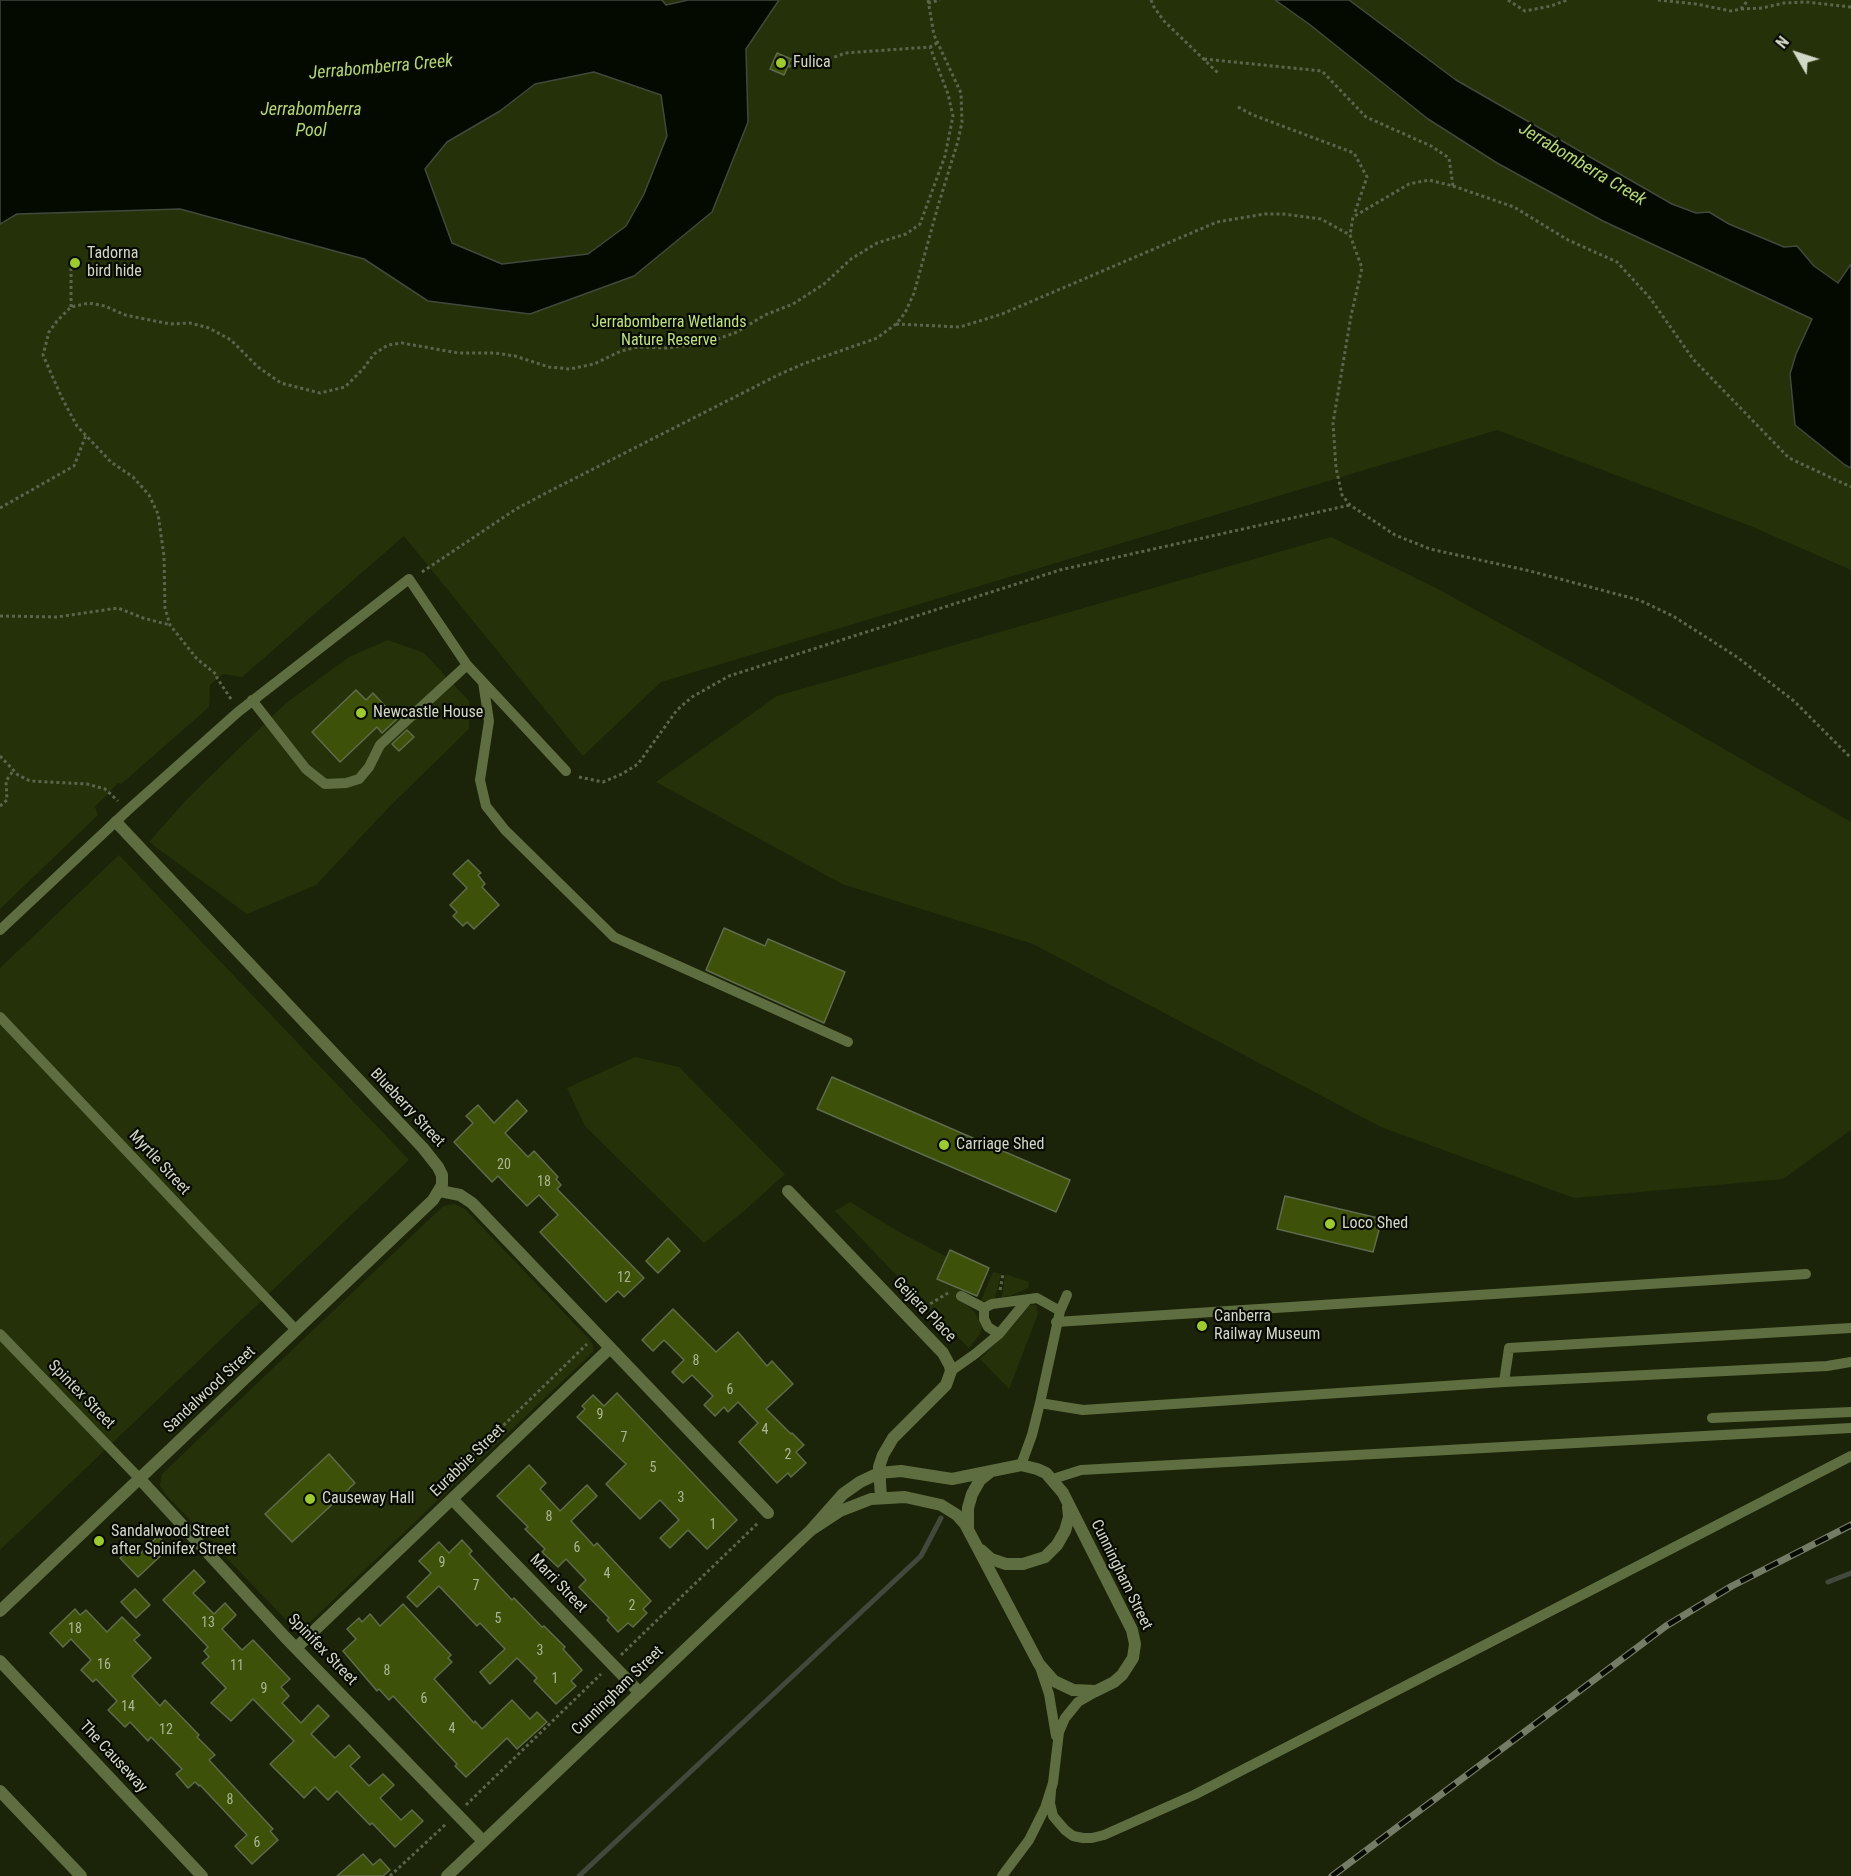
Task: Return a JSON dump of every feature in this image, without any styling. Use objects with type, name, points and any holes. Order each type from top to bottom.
[{"type":"street","name":"Blueberry Street","points":[[116,822],[436,1164],[442,1175],[440,1191]]},
{"type":"street","name":"Sandalwood Street","points":[[0,1611],[440,1191]]},
{"type":"street","points":[[440,1191],[460,1195],[470,1201],[768,1513]]},
{"type":"street","name":"Geijera Place","points":[[788,1191],[946,1357],[951,1371]]},
{"type":"street","name":"Eurabbie Street","points":[[296,1648],[610,1348]]},
{"type":"street","points":[[881,1497],[879,1473],[883,1455],[893,1438],[946,1385],[951,1371]]},
{"type":"street","name":"Cunningham Street","points":[[447,1876],[811,1530],[848,1490],[879,1473],[901,1471],[952,1479],[1021,1465],[1037,1469],[1053,1479],[1067,1500],[1134,1637],[1135,1651],[1122,1675],[1105,1687],[1088,1692],[1073,1690],[1054,1681],[1039,1664],[969,1529],[957,1515],[941,1505],[913,1498],[881,1497],[860,1502],[840,1511],[811,1530]]},
{"type":"street","points":[[969,1529],[968,1508],[972,1494],[984,1476],[999,1468]]},
{"type":"street","name":"Spinifex Street","points":[[140,1478],[296,1648],[483,1841]]},
{"type":"street","name":"Marri Street","points":[[452,1499],[640,1693]]},
{"type":"street","points":[[977,1546],[991,1558],[1006,1564],[1023,1564],[1045,1557],[1058,1545],[1065,1531],[1069,1517],[1067,1500]]},
{"type":"street","name":"The Causeway","points":[[0,1661],[202,1876]]},
{"type":"street","points":[[0,1791],[81,1876]]},
{"type":"lane","points":[[0,930],[238,711],[409,579],[467,664],[566,771]]},
{"type":"lane","points":[[252,700],[306,769],[325,784],[346,783],[359,779],[369,767],[380,745],[467,664]]},
{"type":"lane","points":[[483,682],[489,721],[480,780],[486,806],[505,830],[614,937],[848,1042]]},
{"type":"lane","name":"Myrtle Street","points":[[0,1017],[296,1330]]},
{"type":"lane","points":[[984,1308],[992,1304],[1037,1298],[1058,1317],[1806,1274]]},
{"type":"lane","points":[[956,1293],[984,1308]]},
{"type":"lane","points":[[1021,1465],[1040,1403],[1058,1317],[1067,1295]]},
{"type":"lane","points":[[951,1371],[999,1334],[1027,1300]]},
{"type":"lane","points":[[984,1308],[984,1319],[988,1327],[999,1334]]},
{"type":"lane","points":[[1504,1382],[1509,1348],[1851,1328]]},
{"type":"lane","name":"Spintex Street","points":[[0,1334],[140,1478]]},
{"type":"lane","points":[[1040,1403],[1083,1410],[1504,1382],[1827,1366],[1851,1362]]},
{"type":"lane","points":[[1712,1418],[1851,1412]]},
{"type":"lane","points":[[1053,1479],[1081,1470],[1851,1428]]},
{"type":"lane","points":[[1105,1687],[1078,1702],[1068,1713],[1059,1732],[1050,1803],[1053,1816],[1065,1830],[1073,1836],[1083,1838],[1104,1835],[1194,1795],[1851,1456]]},
{"type":"lane","points":[[1039,1664],[1053,1712],[1057,1758]]},
{"type":"lane","points":[[1002,1876],[1035,1831],[1051,1791]]},
{"type":"path","points":[[409,579],[516,509],[548,492],[785,372],[877,339],[896,324],[905,313],[914,293],[962,122],[962,101],[958,86],[937,43],[928,1],[939,0]]},
{"type":"path","points":[[1151,0],[1164,21],[1219,74]]},
{"type":"path","points":[[1508,0],[1525,11],[1567,0]]},
{"type":"path","points":[[1658,0],[1731,11],[1806,2],[1851,7]]},
{"type":"path","points":[[1741,9],[1748,0]]},
{"type":"path","points":[[788,66],[812,66],[845,53],[930,47],[937,43]]},
{"type":"path","points":[[238,711],[217,675],[197,659],[170,625],[165,608],[164,556],[158,514],[149,495],[133,477],[111,462],[77,426],[43,355],[49,332],[71,307],[89,303],[105,306],[125,315],[170,324],[190,323],[209,328],[231,340],[258,367],[281,383],[320,393],[345,387],[374,354],[388,345],[402,343],[458,353],[495,353],[516,356],[549,367],[570,369],[594,364],[621,351],[638,347],[667,348],[707,343],[737,332],[765,315],[793,304],[824,284],[877,243],[906,234],[920,224],[945,156],[953,116],[948,94],[930,47]]},
{"type":"path","points":[[1204,59],[1322,71],[1366,117],[1431,146],[1449,158],[1453,186]]},
{"type":"path","points":[[1238,107],[1253,115],[1354,153],[1367,177],[1353,217],[1350,235],[1362,268],[1351,316],[1333,423],[1335,468],[1342,495],[1350,505],[1395,535],[1430,549],[1530,571],[1639,600],[1672,616],[1737,657],[1794,701],[1851,758]]},
{"type":"path","points":[[1353,217],[1409,184],[1429,180],[1514,207],[1568,240],[1617,261],[1650,298],[1693,359],[1789,458],[1851,487]]},
{"type":"path","points":[[896,324],[960,327],[1002,314],[1217,222],[1265,214],[1283,214],[1321,219],[1350,235]]},
{"type":"path","points":[[71,268],[71,307]]},
{"type":"path","points":[[0,508],[74,466],[86,435]]},
{"type":"path","points":[[566,771],[584,779],[603,782],[622,774],[638,764],[677,710],[692,697],[729,676],[1060,570],[1350,505]]},
{"type":"path","points":[[0,616],[57,617],[118,608],[170,625]]},
{"type":"path","points":[[0,756],[13,771],[30,781],[87,784],[105,789],[128,810]]},
{"type":"path","points":[[0,806],[7,800],[6,781],[13,771]]},
{"type":"path","points":[[910,1319],[926,1306],[956,1293]]},
{"type":"path","points":[[438,1489],[597,1335]]},
{"type":"path","points":[[390,1876],[768,1513]]},
{"type":"green space","name":"Jerrabomberra Wetlands Nature Reserve","points":[[0,0],[1851,0],[1851,570],[1753,527],[1497,430],[661,682],[582,755],[404,536],[242,677],[223,674],[210,685],[209,707],[121,784],[118,783],[95,807],[98,815],[0,909]]},
{"type":"green space","points":[[1331,537],[1434,587],[1609,683],[1851,822],[1851,1130],[1783,1179],[1574,1198],[1381,1127],[1033,944],[842,884],[656,782],[777,696]]},
{"type":"green space","points":[[388,640],[424,653],[469,701],[469,729],[390,806],[316,885],[247,914],[149,842],[188,798],[285,704],[349,657]]},
{"type":"green space","points":[[119,855],[409,1160],[0,1550],[0,968]]},
{"type":"green space","points":[[635,1057],[679,1067],[785,1174],[704,1243],[585,1126],[567,1088]]},
{"type":"green space","points":[[850,1202],[899,1232],[947,1257],[937,1279],[963,1291],[959,1299],[975,1312],[982,1327],[980,1334],[969,1348],[835,1211]]},
{"type":"green space","points":[[454,1204],[465,1209],[589,1339],[593,1345],[593,1352],[308,1624],[301,1629],[294,1628],[167,1496],[160,1486],[162,1474],[439,1210],[444,1206]]},
{"type":"green space","points":[[993,1272],[1001,1274],[994,1302],[981,1301]]},
{"type":"green space","points":[[1005,1274],[1029,1282],[1028,1288],[1002,1297]]},
{"type":"green space","points":[[1029,1305],[1036,1305],[1038,1314],[1009,1389],[980,1359],[1014,1325]]},
{"type":"water","name":"Jerrabomberra Pool","points":[[0,0],[662,0],[666,5],[688,0],[779,0],[746,49],[748,122],[712,212],[634,276],[530,314],[428,301],[364,259],[180,209],[17,214],[0,224]],"holes":[[[594,72],[661,95],[667,136],[644,194],[626,226],[588,254],[502,264],[452,243],[425,169],[447,142],[500,111],[535,84]]]},
{"type":"water","name":"Jerrabomberra Creek","points":[[1275,0],[1349,0],[1456,80],[1672,204],[1696,213],[1709,212],[1729,224],[1784,247],[1797,246],[1814,266],[1838,283],[1851,264],[1851,468],[1795,425],[1790,374],[1796,354],[1812,319],[1603,221],[1497,163],[1428,119],[1309,24]]},
{"type":"building","name":"Fulica","points":[[777,53],[791,59],[784,75],[770,69]]},
{"type":"building","name":"Newcastle House","points":[[356,690],[366,700],[373,693],[397,719],[382,733],[377,727],[340,762],[312,732]]},
{"type":"building","points":[[407,730],[414,737],[399,751],[392,744]]},
{"type":"building","points":[[468,860],[481,873],[478,875],[485,884],[482,887],[499,905],[474,929],[467,922],[463,926],[453,916],[457,912],[450,905],[467,888],[453,874]]},
{"type":"building","points":[[724,928],[765,946],[768,939],[845,972],[824,1023],[706,970]]},
{"type":"building","name":"Carriage Shed","points":[[832,1077],[1070,1180],[1056,1212],[817,1109]]},
{"type":"building","points":[[517,1100],[527,1111],[505,1133],[528,1157],[534,1151],[558,1177],[556,1179],[561,1185],[557,1189],[644,1278],[624,1297],[618,1291],[606,1302],[540,1232],[558,1215],[539,1195],[527,1206],[498,1176],[492,1182],[454,1142],[473,1123],[466,1116],[478,1105],[494,1123]]},
{"type":"building","name":"Loco Shed","points":[[1285,1196],[1382,1219],[1373,1252],[1277,1229]]},
{"type":"building","points":[[668,1238],[680,1251],[658,1273],[646,1261]]},
{"type":"building","points":[[950,1250],[989,1268],[977,1296],[937,1279]]},
{"type":"building","points":[[673,1309],[716,1352],[738,1332],[767,1366],[772,1361],[793,1384],[766,1409],[804,1445],[796,1452],[806,1463],[791,1477],[788,1473],[777,1483],[739,1442],[758,1423],[738,1402],[728,1412],[724,1407],[715,1416],[704,1405],[713,1396],[692,1375],[683,1383],[672,1372],[684,1360],[664,1340],[653,1351],[642,1340]]},
{"type":"building","points":[[617,1393],[737,1520],[707,1549],[688,1530],[670,1548],[660,1538],[679,1520],[660,1500],[640,1519],[606,1484],[626,1464],[577,1417],[585,1409],[582,1406],[593,1395],[604,1406]]},
{"type":"building","name":"Causeway Hall","points":[[329,1454],[355,1483],[292,1542],[265,1514]]},
{"type":"building","points":[[529,1465],[546,1483],[540,1489],[560,1511],[587,1485],[597,1496],[571,1521],[594,1546],[597,1543],[651,1601],[643,1609],[647,1613],[633,1627],[628,1623],[618,1632],[607,1620],[609,1618],[579,1587],[586,1580],[566,1559],[558,1567],[542,1552],[545,1549],[525,1529],[528,1527],[497,1496]]},
{"type":"building","points":[[158,1536],[169,1548],[138,1577],[120,1558],[132,1547],[139,1555]]},
{"type":"building","points":[[462,1540],[472,1551],[469,1554],[512,1600],[514,1598],[565,1647],[563,1649],[582,1670],[571,1681],[576,1686],[556,1704],[534,1681],[537,1678],[517,1658],[490,1684],[480,1672],[505,1649],[480,1623],[477,1626],[439,1586],[417,1607],[407,1597],[431,1573],[419,1561],[439,1542],[449,1553]]},
{"type":"building","points":[[194,1570],[205,1582],[193,1593],[214,1614],[225,1603],[236,1615],[222,1629],[242,1650],[253,1640],[290,1679],[281,1687],[289,1696],[282,1703],[301,1723],[318,1705],[329,1716],[311,1734],[335,1758],[349,1745],[360,1757],[350,1766],[369,1786],[383,1774],[394,1785],[380,1798],[401,1820],[412,1810],[423,1821],[395,1847],[337,1791],[328,1800],[315,1787],[304,1798],[270,1764],[294,1741],[253,1699],[231,1721],[211,1703],[226,1688],[202,1663],[209,1657],[204,1651],[208,1647],[163,1600]]},
{"type":"building","points":[[135,1589],[150,1605],[136,1618],[121,1602]]},
{"type":"building","points":[[403,1604],[451,1655],[448,1658],[452,1662],[434,1679],[474,1723],[475,1721],[482,1729],[512,1700],[530,1719],[537,1712],[547,1722],[517,1749],[507,1738],[466,1777],[455,1766],[457,1764],[393,1696],[389,1700],[379,1689],[377,1691],[343,1651],[356,1639],[347,1629],[359,1618],[362,1622],[370,1614],[380,1626]]},
{"type":"building","points":[[75,1609],[80,1615],[86,1610],[107,1632],[122,1617],[140,1635],[134,1640],[151,1658],[132,1676],[160,1706],[165,1700],[199,1735],[197,1737],[215,1755],[209,1760],[273,1829],[270,1831],[278,1840],[252,1864],[235,1846],[247,1835],[200,1785],[195,1782],[188,1788],[176,1774],[182,1769],[151,1737],[148,1741],[130,1722],[125,1727],[108,1710],[117,1701],[96,1679],[93,1682],[81,1670],[91,1660],[71,1639],[63,1647],[50,1633]]},
{"type":"building","points":[[363,1854],[373,1865],[380,1859],[390,1870],[383,1876],[337,1876]]},
{"type":"waterway","points":[[579,1876],[921,1556],[941,1518]]},
{"type":"waterway","points":[[1828,1582],[1851,1573]]},
{"type":"railway","points":[[1332,1876],[1666,1626],[1732,1586],[1851,1525]]},
{"type":"place","name":"Fulica","points":[[781,63]]},
{"type":"place","name":"Tadorna bird hide","points":[[75,263]]},
{"type":"place","name":"Newcastle House","points":[[361,713]]},
{"type":"place","name":"Carriage Shed","points":[[944,1145]]},
{"type":"place","name":"Loco Shed","points":[[1330,1224]]},
{"type":"place","name":"Canberra Railway Museum","points":[[1202,1326]]},
{"type":"place","name":"Causeway Hall","points":[[310,1499]]},
{"type":"place","name":"Sandalwood Street after Spinifex Street","points":[[99,1541]]}]
